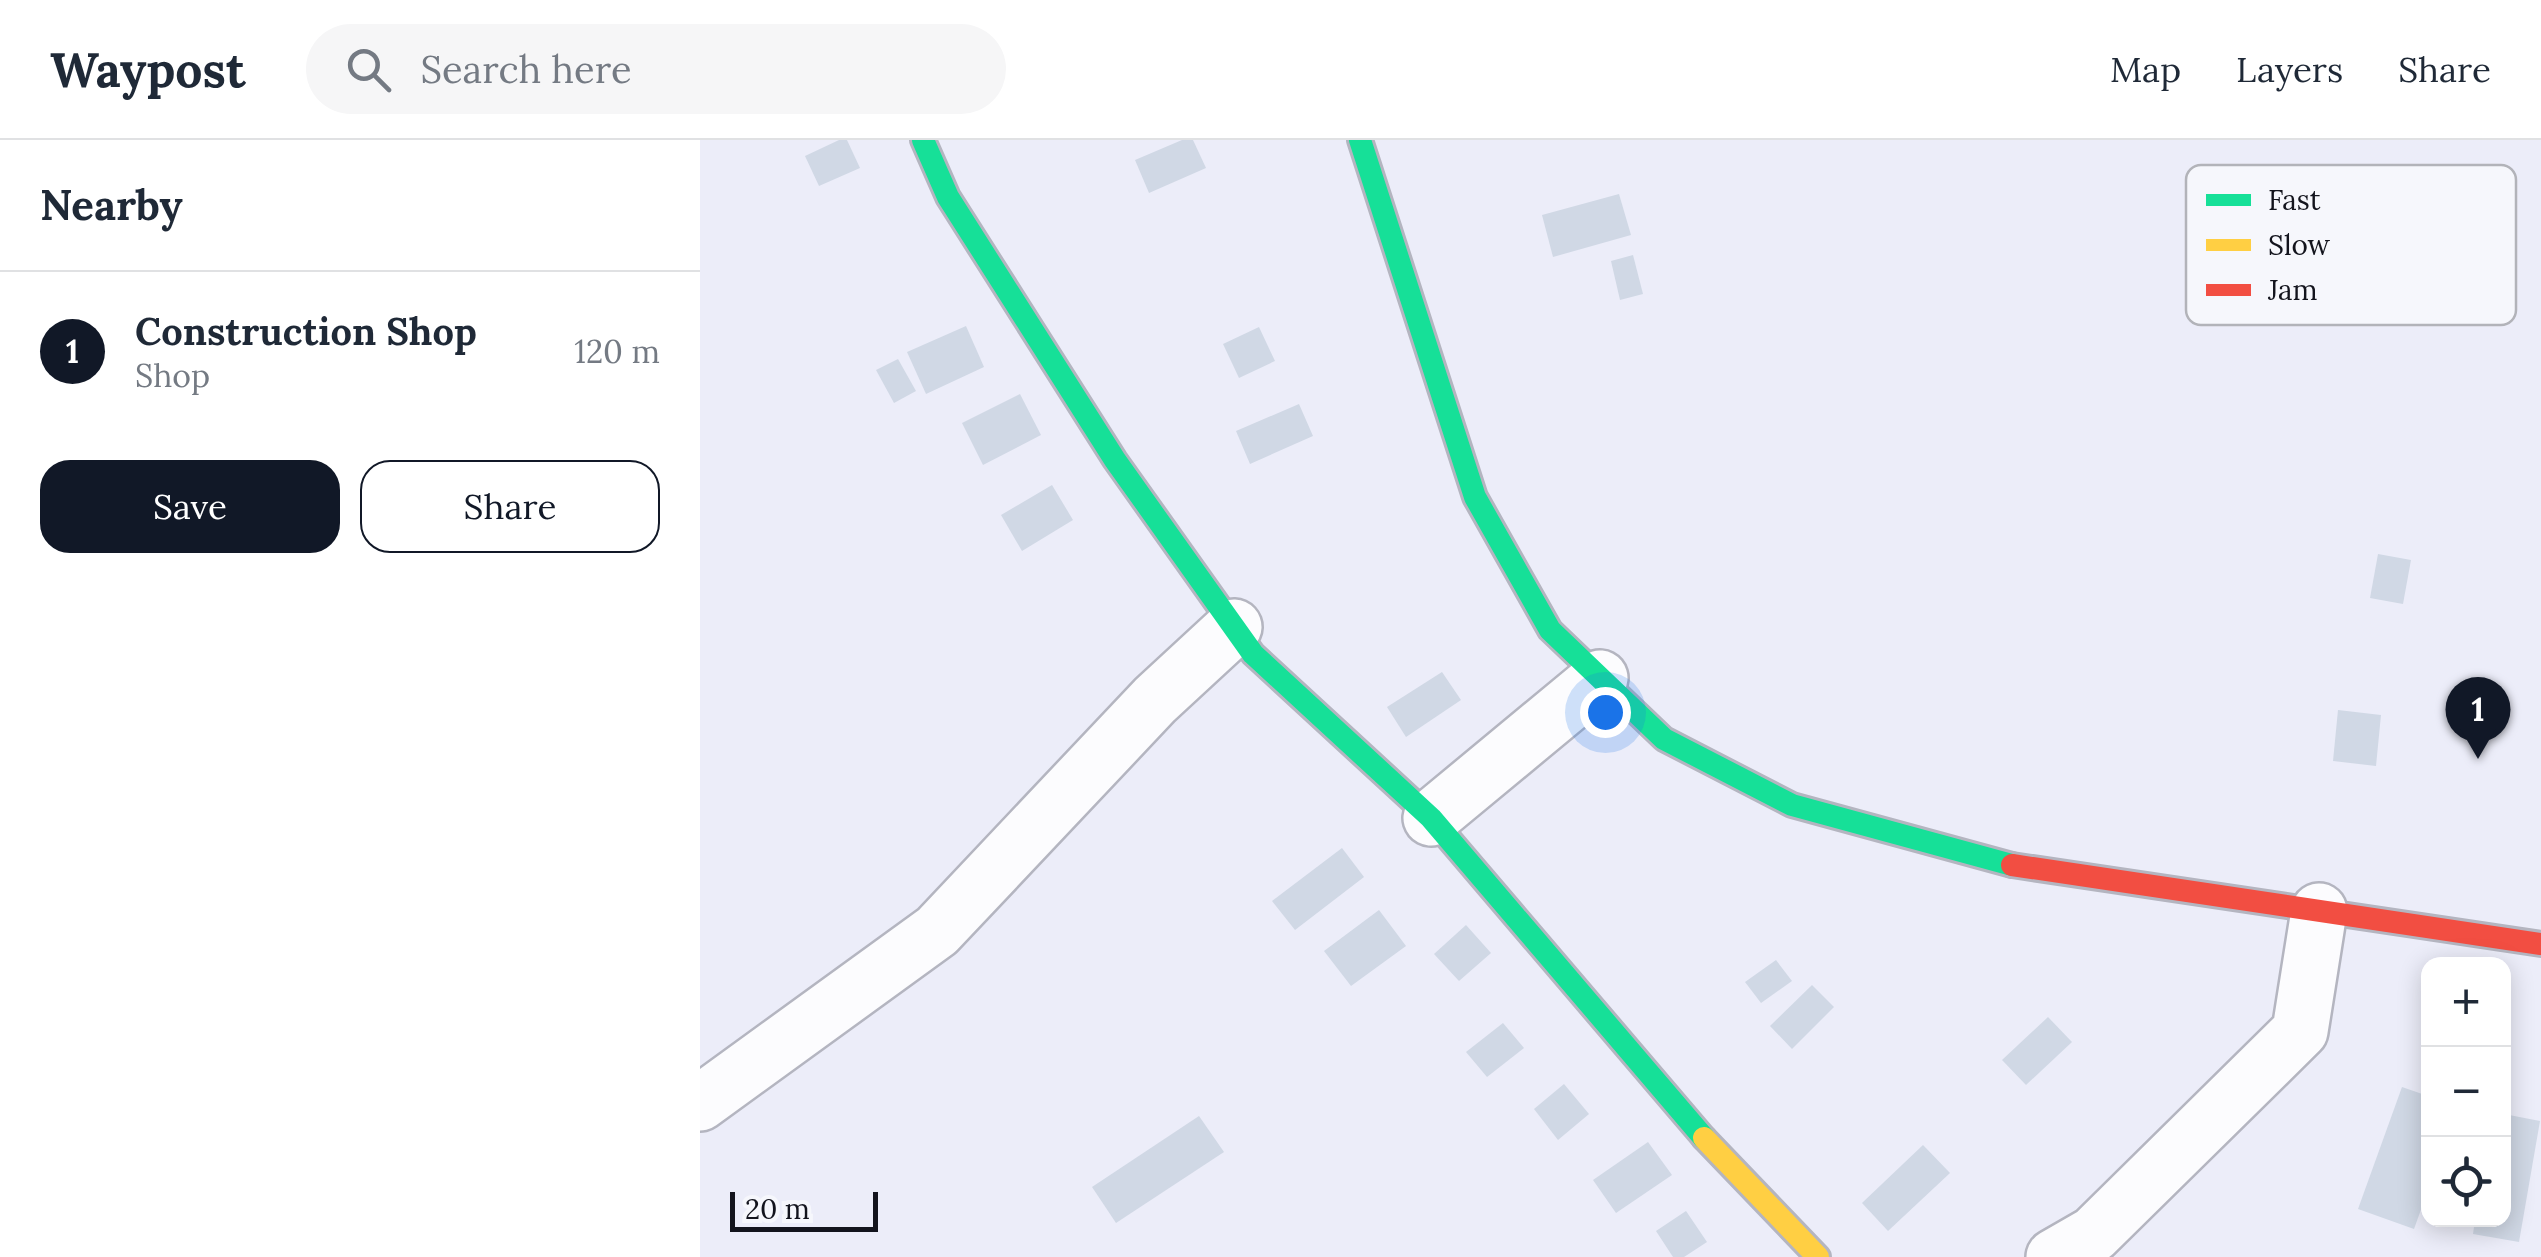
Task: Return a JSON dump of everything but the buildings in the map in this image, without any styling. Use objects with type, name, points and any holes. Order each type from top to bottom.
[{"type":"main road","points":[[923,140],[948,197],[1115,460],[1253,654],[1431,818],[1677,1109],[1818,1257]]},
{"type":"main road","points":[[1360,140],[1475,497],[1550,630],[1664,739],[1792,805],[1989,862],[2541,944]]},
{"type":"street","points":[[700,1103],[937,931],[1155,700],[1234,627]]},
{"type":"street","points":[[1431,818],[1600,678]]},
{"type":"street","points":[[2054,1257],[2094,1234],[2300,1031],[2319,911]]},
{"type":"traffic: fast","points":[[923,140],[948,197],[1115,460],[1253,654],[1431,818],[1704,1138]]},
{"type":"traffic: fast","points":[[1360,140],[1475,497],[1550,630],[1664,739],[1792,805],[2012,865]]},
{"type":"traffic: slow","points":[[1704,1138],[1818,1257]]},
{"type":"traffic: jam","points":[[2012,865],[2541,944]]},
{"type":"place","name":"Construction Shop","points":[[2478,759]]}]
